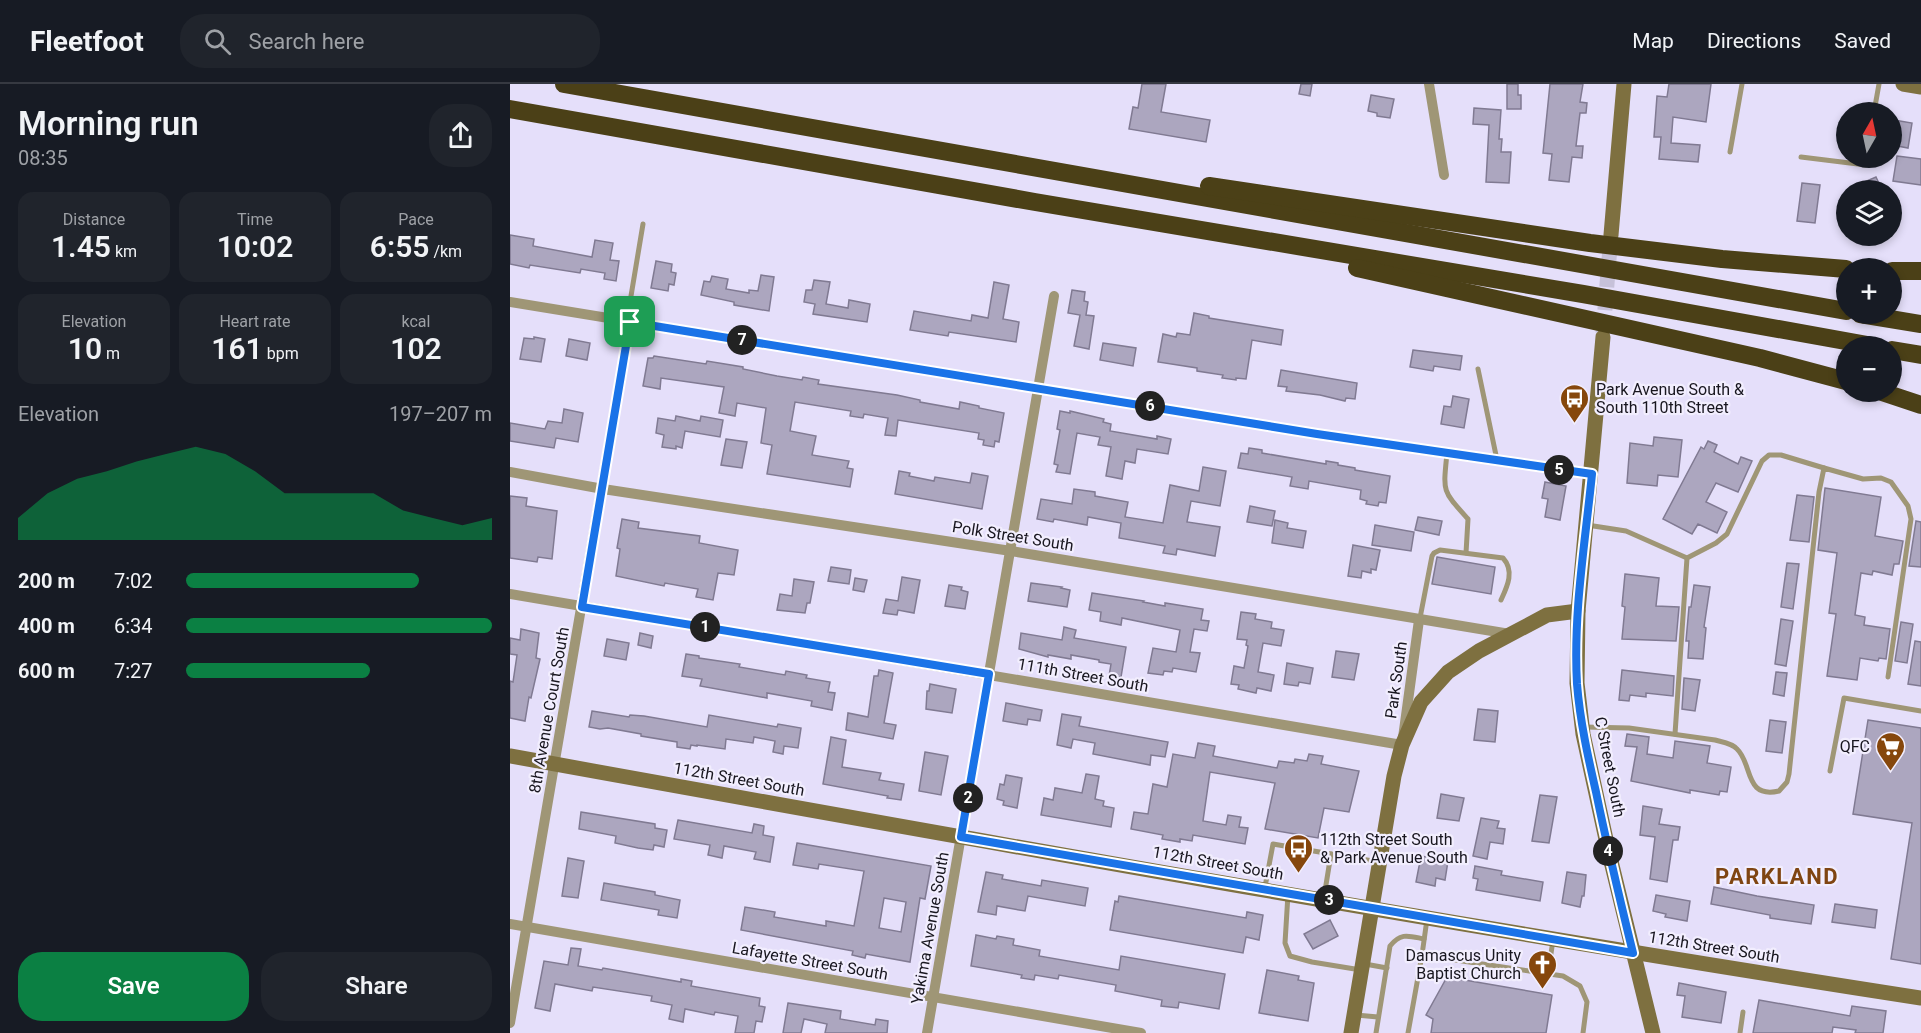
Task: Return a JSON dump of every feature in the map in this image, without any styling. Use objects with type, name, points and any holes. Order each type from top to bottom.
[{"type":"highway","points":[[564,84],[1836,309]]},
{"type":"highway","points":[[510,109],[1836,339]]},
{"type":"highway","points":[[1040,167],[1219,187],[1590,243],[1722,259],[1836,268]]},
{"type":"highway","points":[[1035,202],[1505,300],[1760,358],[1836,378]]},
{"type":"highway","points":[[1902,271],[1921,272]]},
{"type":"highway","points":[[1902,321],[1921,324]]},
{"type":"highway","points":[[1902,352],[1921,355]]},
{"type":"highway","points":[[1902,399],[1921,405]]},
{"type":"main road","points":[[1611,235],[1624,84]]},
{"type":"main road","points":[[1903,84],[1921,87]]},
{"type":"main road","name":"C Street South","points":[[1603,337],[1578,611],[1577,683],[1582,728],[1609,853],[1653,1033]]},
{"type":"main road","points":[[1352,1033],[1394,776],[1402,744],[1421,702],[1461,662],[1547,615],[1578,611]]},
{"type":"main road","name":"112th Street South","points":[[510,756],[961,837],[1633,953],[1921,998]]},
{"type":"street","points":[[1429,84],[1444,175]]},
{"type":"street","name":"Yakima Avenue South","points":[[927,1033],[1054,296]]},
{"type":"street","points":[[510,302],[1447,453],[1592,474]]},
{"type":"street","name":"8th Avenue Court South","points":[[510,1023],[630,322]]},
{"type":"street","name":"Polk Street South","points":[[510,472],[603,489],[1011,550],[1510,634]]},
{"type":"street","name":"111th Street South","points":[[510,594],[1402,744]]},
{"type":"street","name":"Park South","points":[[1402,744],[1419,620]]},
{"type":"street","name":"Lafayette Street South","points":[[510,924],[1141,1033]]},
{"type":"lane","points":[[1730,152],[1742,84]]},
{"type":"lane","points":[[1876,102],[1879,84]]},
{"type":"lane","points":[[1801,157],[1836,161]]},
{"type":"lane","name":"8th Avenue Court South","points":[[630,322],[630,302],[643,224]]},
{"type":"lane","points":[[1478,369],[1498,461]]},
{"type":"lane","points":[[1447,453],[1444,479],[1446,494],[1468,519],[1466,553]]},
{"type":"lane","points":[[1687,558],[1716,543],[1727,534],[1762,461],[1769,455],[1781,455],[1863,479],[1881,478],[1890,482],[1908,506],[1911,519],[1888,677]]},
{"type":"lane","points":[[1582,728],[1629,728],[1715,740],[1736,747],[1744,759],[1749,778],[1763,792],[1779,791],[1787,782],[1791,762],[1819,492],[1824,468]]},
{"type":"lane","points":[[1587,525],[1626,531],[1687,558]]},
{"type":"lane","points":[[1419,620],[1434,553],[1440,550],[1503,558],[1507,563],[1510,580],[1500,600]]},
{"type":"lane","points":[[1675,734],[1687,558]]},
{"type":"lane","points":[[1830,771],[1844,698],[1921,711]]},
{"type":"lane","points":[[1265,889],[1273,844],[1380,862]]},
{"type":"lane","points":[[1324,899],[1331,854]]},
{"type":"lane","points":[[1288,893],[1285,943],[1290,956],[1312,962],[1387,968]]},
{"type":"lane","points":[[1408,1033],[1428,917]]},
{"type":"lane","points":[[1376,1033],[1390,946],[1396,938],[1405,936],[1424,939]]},
{"type":"lane","points":[[1548,974],[1553,939]]},
{"type":"lane","points":[[1422,954],[1563,976],[1580,986],[1587,1002],[1583,1033]]},
{"type":"lane","points":[[1740,1033],[1743,1012]]},
{"type":"lane","points":[[1355,1015],[1378,1017]]},
{"type":"building","points":[[1142,84],[1166,84],[1161,112],[1210,120],[1206,142],[1129,129],[1133,107],[1138,108]]},
{"type":"building","points":[[1301,84],[1312,84],[1310,96],[1299,94]]},
{"type":"building","points":[[1507,84],[1518,84],[1521,109],[1507,109]]},
{"type":"building","points":[[1550,84],[1583,84],[1580,102],[1587,103],[1586,113],[1580,113],[1576,146],[1583,146],[1582,158],[1572,157],[1569,182],[1549,180],[1552,154],[1543,153]]},
{"type":"building","points":[[1669,84],[1711,84],[1706,122],[1673,117],[1671,143],[1700,145],[1698,162],[1659,159],[1661,137],[1654,137],[1657,96],[1667,97]]},
{"type":"building","points":[[1371,95],[1394,99],[1390,118],[1377,116],[1377,113],[1368,111]]},
{"type":"building","points":[[1474,108],[1501,110],[1499,139],[1502,139],[1501,152],[1511,152],[1509,183],[1486,182],[1489,125],[1473,124]]},
{"type":"building","points":[[1902,121],[1912,123],[1908,148],[1902,147]]},
{"type":"building","points":[[1902,157],[1921,159],[1921,185],[1893,180],[1895,168],[1902,168]]},
{"type":"building","points":[[1802,183],[1820,185],[1815,223],[1797,221]]},
{"type":"building","points":[[510,235],[534,239],[533,246],[592,257],[595,240],[613,243],[610,260],[619,261],[616,281],[604,279],[605,273],[581,269],[580,273],[510,264]]},
{"type":"building","points":[[656,261],[672,264],[671,272],[676,273],[674,285],[669,284],[668,291],[651,288]]},
{"type":"building","points":[[761,275],[774,277],[769,311],[734,305],[734,302],[701,295],[704,281],[710,282],[712,276],[728,279],[726,289],[749,293],[749,290],[758,291]]},
{"type":"building","points":[[814,280],[830,282],[826,304],[848,308],[849,300],[870,304],[867,322],[813,314],[815,304],[804,302],[806,290],[812,290]]},
{"type":"building","points":[[994,282],[1009,285],[1003,319],[1019,322],[1016,342],[949,332],[948,336],[910,330],[914,311],[971,321],[972,315],[988,318]]},
{"type":"building","points":[[1072,290],[1085,292],[1084,301],[1088,302],[1086,315],[1094,316],[1089,349],[1074,346],[1080,315],[1068,313]]},
{"type":"building","points":[[1194,313],[1209,316],[1209,318],[1283,330],[1281,345],[1252,340],[1246,379],[1222,378],[1223,375],[1197,371],[1197,368],[1158,362],[1163,334],[1176,337],[1177,333],[1190,335]]},
{"type":"building","points":[[534,337],[545,339],[541,362],[520,359],[524,338],[534,339]]},
{"type":"building","points":[[569,339],[590,343],[587,360],[566,356]]},
{"type":"building","points":[[1103,343],[1136,348],[1133,366],[1100,360]]},
{"type":"building","points":[[1413,350],[1462,356],[1460,370],[1434,366],[1433,371],[1410,367]]},
{"type":"building","points":[[654,356],[706,364],[707,361],[802,380],[803,377],[819,380],[818,384],[897,395],[959,409],[960,402],[979,406],[979,408],[1004,413],[999,442],[995,441],[994,447],[983,445],[984,440],[978,439],[979,433],[898,420],[896,436],[885,435],[888,418],[864,414],[863,418],[850,416],[851,411],[795,402],[790,431],[816,436],[812,455],[849,461],[847,468],[853,469],[850,487],[767,474],[772,445],[761,443],[766,408],[737,403],[735,416],[719,413],[724,387],[661,378],[660,389],[643,386],[648,358]]},
{"type":"building","points":[[1281,370],[1357,383],[1355,399],[1346,398],[1345,401],[1286,391],[1287,387],[1278,386]]},
{"type":"building","points":[[1453,396],[1469,399],[1464,428],[1441,424],[1444,406],[1451,407]]},
{"type":"building","points":[[564,409],[583,413],[578,442],[556,438],[554,448],[510,441],[510,423],[545,429],[548,421],[562,423]]},
{"type":"building","points":[[1060,411],[1104,419],[1103,422],[1111,424],[1110,431],[1157,439],[1157,436],[1171,439],[1168,454],[1137,449],[1135,463],[1125,461],[1122,479],[1106,476],[1111,447],[1098,445],[1100,437],[1077,433],[1070,474],[1056,472],[1058,465],[1054,464],[1060,430],[1057,429]]},
{"type":"building","points":[[676,416],[700,421],[701,416],[723,420],[720,437],[685,431],[682,448],[662,447],[664,435],[656,433],[658,418],[675,421]]},
{"type":"building","points":[[1654,437],[1682,440],[1678,477],[1658,475],[1657,486],[1627,483],[1630,443],[1653,446]]},
{"type":"building","points":[[726,439],[747,442],[742,468],[721,465]]},
{"type":"building","points":[[1708,441],[1717,445],[1714,452],[1738,464],[1741,457],[1752,461],[1738,492],[1716,483],[1706,502],[1727,512],[1717,533],[1698,524],[1692,534],[1663,519],[1701,447],[1704,449]]},
{"type":"building","points":[[1249,448],[1262,450],[1262,453],[1326,464],[1326,461],[1338,463],[1338,465],[1355,468],[1355,470],[1390,476],[1386,503],[1379,502],[1378,506],[1366,504],[1367,501],[1360,499],[1361,490],[1309,481],[1308,489],[1290,486],[1292,477],[1238,468],[1241,453],[1248,454]]},
{"type":"building","points":[[1203,467],[1226,471],[1220,506],[1191,501],[1187,522],[1220,527],[1215,556],[1177,549],[1176,555],[1163,553],[1165,546],[1119,538],[1121,523],[1088,517],[1087,525],[1054,519],[1053,522],[1037,519],[1041,499],[1072,504],[1074,489],[1095,492],[1095,496],[1128,502],[1125,517],[1163,523],[1170,485],[1199,491]]},
{"type":"building","points":[[899,471],[910,473],[909,476],[934,481],[935,477],[970,483],[972,473],[988,476],[982,509],[895,494]]},
{"type":"building","points":[[1545,482],[1566,486],[1560,520],[1545,517],[1548,499],[1542,498]]},
{"type":"building","points":[[1825,488],[1881,497],[1875,536],[1903,541],[1899,564],[1894,564],[1892,575],[1873,571],[1872,575],[1861,573],[1855,615],[1865,617],[1864,625],[1890,629],[1886,659],[1879,658],[1878,661],[1860,658],[1857,680],[1827,676],[1836,614],[1829,613],[1837,553],[1818,550]]},
{"type":"building","points":[[1797,495],[1814,497],[1809,542],[1790,540]]},
{"type":"building","points":[[510,496],[527,498],[526,506],[557,511],[552,559],[538,557],[537,562],[510,558]]},
{"type":"building","points":[[1250,506],[1275,511],[1272,526],[1247,522]]},
{"type":"building","points":[[1418,517],[1442,521],[1439,535],[1415,530]]},
{"type":"building","points":[[622,519],[639,522],[638,528],[700,536],[699,543],[738,550],[734,575],[718,573],[713,600],[696,597],[698,589],[665,583],[664,586],[616,576],[620,549],[617,548]]},
{"type":"building","points":[[1275,520],[1288,523],[1287,528],[1306,531],[1303,548],[1272,543]]},
{"type":"building","points":[[1916,521],[1921,522],[1921,567],[1909,566]]},
{"type":"building","points":[[1375,525],[1414,532],[1411,551],[1372,545]]},
{"type":"building","points":[[1353,545],[1380,550],[1376,570],[1371,569],[1371,573],[1362,571],[1361,578],[1348,576]]},
{"type":"building","points":[[1437,557],[1495,567],[1491,594],[1432,584]]},
{"type":"building","points":[[1787,563],[1799,564],[1793,609],[1781,607]]},
{"type":"building","points":[[831,567],[851,570],[849,584],[828,581]]},
{"type":"building","points":[[1625,574],[1659,578],[1656,606],[1679,607],[1676,641],[1622,639]]},
{"type":"building","points":[[902,577],[920,580],[914,613],[898,610],[897,615],[883,613],[886,599],[898,601]]},
{"type":"building","points":[[855,578],[867,580],[864,592],[853,590]]},
{"type":"building","points":[[794,579],[814,582],[810,603],[807,603],[805,613],[777,610],[780,594],[792,596]]},
{"type":"building","points":[[1031,583],[1070,590],[1067,607],[1028,601]]},
{"type":"building","points":[[949,585],[962,587],[961,590],[968,592],[965,609],[945,606]]},
{"type":"building","points":[[1694,585],[1710,587],[1704,627],[1706,628],[1703,659],[1688,658],[1689,641],[1686,641],[1689,607],[1691,607]]},
{"type":"building","points":[[1092,593],[1165,606],[1165,603],[1203,609],[1201,620],[1209,621],[1207,631],[1194,629],[1190,652],[1200,653],[1196,672],[1173,668],[1172,672],[1164,671],[1163,675],[1148,673],[1153,648],[1176,652],[1180,630],[1122,618],[1121,625],[1100,621],[1101,612],[1089,610]]},
{"type":"building","points":[[1241,612],[1256,614],[1255,619],[1272,622],[1271,628],[1284,630],[1281,646],[1263,643],[1258,672],[1274,675],[1271,691],[1257,688],[1256,693],[1238,689],[1239,685],[1231,684],[1234,666],[1244,668],[1248,646],[1246,645],[1247,640],[1237,639]]},
{"type":"building","points":[[1781,619],[1793,621],[1786,666],[1775,664]]},
{"type":"building","points":[[1901,622],[1913,624],[1907,663],[1895,661]]},
{"type":"building","points":[[1064,627],[1076,630],[1074,638],[1126,647],[1121,677],[1109,676],[1111,664],[1099,662],[1099,660],[1071,655],[1071,659],[1048,655],[1048,657],[1019,649],[1021,633],[1062,640]]},
{"type":"building","points":[[521,629],[539,633],[536,658],[540,659],[525,721],[510,718],[510,681],[513,682],[517,655],[510,654],[510,638],[520,640]]},
{"type":"building","points":[[640,633],[653,636],[651,648],[638,645]]},
{"type":"building","points":[[607,639],[629,643],[626,660],[604,656]]},
{"type":"building","points":[[1915,641],[1921,642],[1921,686],[1908,684]]},
{"type":"building","points":[[1336,651],[1359,654],[1354,680],[1332,677]]},
{"type":"building","points":[[686,654],[740,664],[739,667],[785,675],[786,671],[807,675],[806,678],[830,682],[828,692],[835,693],[832,710],[811,706],[812,701],[767,693],[767,698],[700,686],[702,679],[682,676]]},
{"type":"building","points":[[1287,663],[1313,668],[1310,684],[1299,682],[1298,686],[1284,684]]},
{"type":"building","points":[[879,670],[893,673],[884,723],[896,725],[893,739],[846,730],[848,713],[868,717],[874,676],[878,676]]},
{"type":"building","points":[[1622,670],[1674,676],[1673,696],[1646,693],[1646,697],[1630,695],[1629,701],[1619,700]]},
{"type":"building","points":[[1776,672],[1787,673],[1784,696],[1773,694]]},
{"type":"building","points":[[1684,678],[1700,680],[1695,711],[1682,709]]},
{"type":"building","points":[[930,684],[956,689],[952,713],[926,709],[927,691],[929,691]]},
{"type":"building","points":[[1006,703],[1042,710],[1040,721],[1028,719],[1027,725],[1003,721]]},
{"type":"building","points":[[1478,709],[1498,711],[1495,742],[1474,740]]},
{"type":"building","points":[[592,711],[629,717],[630,715],[644,716],[707,727],[709,715],[777,727],[778,724],[801,728],[798,748],[784,746],[783,754],[773,752],[775,741],[754,737],[753,743],[726,739],[725,749],[691,745],[690,749],[677,747],[677,742],[641,736],[641,734],[589,727]]},
{"type":"building","points":[[1062,714],[1081,717],[1079,726],[1168,742],[1165,757],[1151,755],[1150,765],[1093,754],[1095,743],[1073,739],[1071,748],[1057,745]]},
{"type":"building","points":[[1770,720],[1786,722],[1782,753],[1766,751]]},
{"type":"building","name":"QFC","points":[[1868,720],[1921,728],[1921,964],[1891,959],[1912,823],[1853,814]]},
{"type":"building","points":[[1627,734],[1649,737],[1647,754],[1673,758],[1675,741],[1710,746],[1707,763],[1731,767],[1727,792],[1720,791],[1719,795],[1690,790],[1690,793],[1631,781],[1637,747],[1625,746]]},
{"type":"building","points":[[831,737],[846,740],[842,767],[881,773],[879,780],[904,784],[901,800],[823,784]]},
{"type":"building","points":[[1198,743],[1215,746],[1213,756],[1277,768],[1279,761],[1294,763],[1295,759],[1307,761],[1309,754],[1323,756],[1321,764],[1359,771],[1349,812],[1324,808],[1318,838],[1265,829],[1275,783],[1210,772],[1203,821],[1226,825],[1228,815],[1241,817],[1239,827],[1248,828],[1245,844],[1193,835],[1192,841],[1180,839],[1180,842],[1162,839],[1163,835],[1131,829],[1134,812],[1148,814],[1153,784],[1167,787],[1173,754],[1195,758]]},
{"type":"building","points":[[925,752],[948,756],[941,795],[919,791]]},
{"type":"building","points":[[1086,774],[1099,776],[1095,799],[1104,801],[1103,806],[1114,808],[1111,827],[1041,815],[1044,798],[1053,800],[1055,788],[1082,793]]},
{"type":"building","points":[[1006,775],[1022,778],[1017,808],[1003,805],[1004,801],[997,799],[1000,784],[1004,785]]},
{"type":"building","points":[[1441,794],[1464,798],[1459,821],[1437,818]]},
{"type":"building","points":[[1540,795],[1557,797],[1549,843],[1532,841]]},
{"type":"building","points":[[1643,806],[1662,809],[1659,824],[1680,827],[1678,840],[1673,840],[1667,882],[1650,879],[1655,837],[1640,835]]},
{"type":"building","points":[[581,812],[655,824],[655,828],[667,830],[664,847],[654,845],[653,850],[638,848],[615,843],[616,836],[579,829]]},
{"type":"building","points":[[1481,818],[1499,821],[1497,828],[1505,829],[1503,844],[1490,842],[1487,859],[1473,856]]},
{"type":"building","points":[[678,820],[752,833],[754,824],[764,826],[763,835],[774,837],[770,862],[754,859],[756,852],[724,846],[722,858],[708,855],[710,845],[674,839]]},
{"type":"building","points":[[797,843],[931,866],[925,899],[920,898],[910,962],[866,954],[865,958],[852,955],[853,951],[741,930],[745,907],[775,912],[774,917],[826,926],[826,921],[854,926],[864,871],[819,864],[818,869],[793,865]],"holes":[[[884,898],[906,902],[901,932],[879,928]]]},
{"type":"building","points":[[1421,856],[1448,861],[1445,880],[1436,878],[1435,886],[1416,882]]},
{"type":"building","points":[[568,858],[584,861],[578,898],[562,896]]},
{"type":"building","points":[[1475,866],[1502,871],[1501,875],[1543,882],[1540,901],[1476,890],[1478,879],[1473,878]]},
{"type":"building","points":[[986,872],[1003,875],[1002,879],[1041,886],[1042,880],[1088,888],[1085,906],[1028,896],[1025,911],[997,906],[996,915],[978,912]]},
{"type":"building","points":[[1567,872],[1586,875],[1584,896],[1582,896],[1580,907],[1562,903]]},
{"type":"building","points":[[604,883],[655,892],[655,895],[680,900],[677,918],[658,915],[659,910],[601,900]]},
{"type":"building","points":[[1714,887],[1814,905],[1811,924],[1770,918],[1770,915],[1711,904]]},
{"type":"building","points":[[1656,895],[1690,901],[1687,921],[1665,917],[1666,914],[1653,911]]},
{"type":"building","points":[[1119,896],[1246,918],[1247,912],[1263,915],[1259,940],[1246,937],[1243,953],[1110,930],[1115,901],[1118,902]]},
{"type":"building","points":[[1835,904],[1877,910],[1875,928],[1832,922]]},
{"type":"building","points":[[1330,920],[1338,936],[1313,949],[1304,934]]},
{"type":"building","points":[[976,935],[996,939],[997,936],[1014,939],[1013,945],[1040,950],[1039,956],[1119,970],[1121,956],[1225,974],[1219,1009],[1179,1002],[1178,1008],[1161,1006],[1162,1000],[1115,991],[1116,985],[1059,975],[1058,979],[1035,975],[1034,980],[1021,978],[1022,975],[971,966]]},
{"type":"building","points":[[571,948],[581,949],[578,966],[602,970],[603,968],[681,982],[681,979],[692,981],[691,986],[760,998],[759,1006],[765,1007],[762,1022],[756,1021],[754,1033],[735,1033],[738,1016],[715,1012],[714,1015],[685,1009],[683,1022],[669,1019],[672,1005],[651,1001],[652,996],[593,987],[592,991],[555,984],[550,1011],[535,1008],[544,961],[568,965]]},
{"type":"building","points":[[1267,970],[1299,976],[1298,980],[1314,983],[1308,1021],[1259,1013]]},
{"type":"building","points":[[1447,977],[1552,995],[1546,1033],[1431,1033],[1433,1019],[1426,1015]]},
{"type":"building","points":[[1679,983],[1726,992],[1721,1023],[1682,1017],[1685,996],[1677,995]]},
{"type":"building","points":[[1759,1000],[1850,1016],[1852,1006],[1886,1011],[1883,1033],[1855,1033],[1856,1030],[1833,1027],[1832,1033],[1753,1033]]},
{"type":"building","points":[[788,1003],[841,1011],[840,1019],[875,1025],[876,1019],[888,1021],[887,1033],[825,1033],[827,1024],[804,1019],[801,1033],[783,1033]]},
{"type":"tunnel","points":[[1603,333],[1611,235]]},
{"type":"place","name":"Park Avenue South & South 110th Street","points":[[1575,424]]},
{"type":"place","name":"QFC","points":[[1891,772]]},
{"type":"place","name":"112th Street South & Park Avenue South","points":[[1299,874]]},
{"type":"place","name":"Damascus Unity Baptist Church","points":[[1542,990]]},
{"type":"district","name":"PARKLAND","points":[[1777,876]]},
{"type":"route","points":[[630,322],[1317,434],[1592,474],[1578,611],[1577,683],[1583,734],[1633,953],[961,837],[989,674],[582,607],[630,322]]}]
